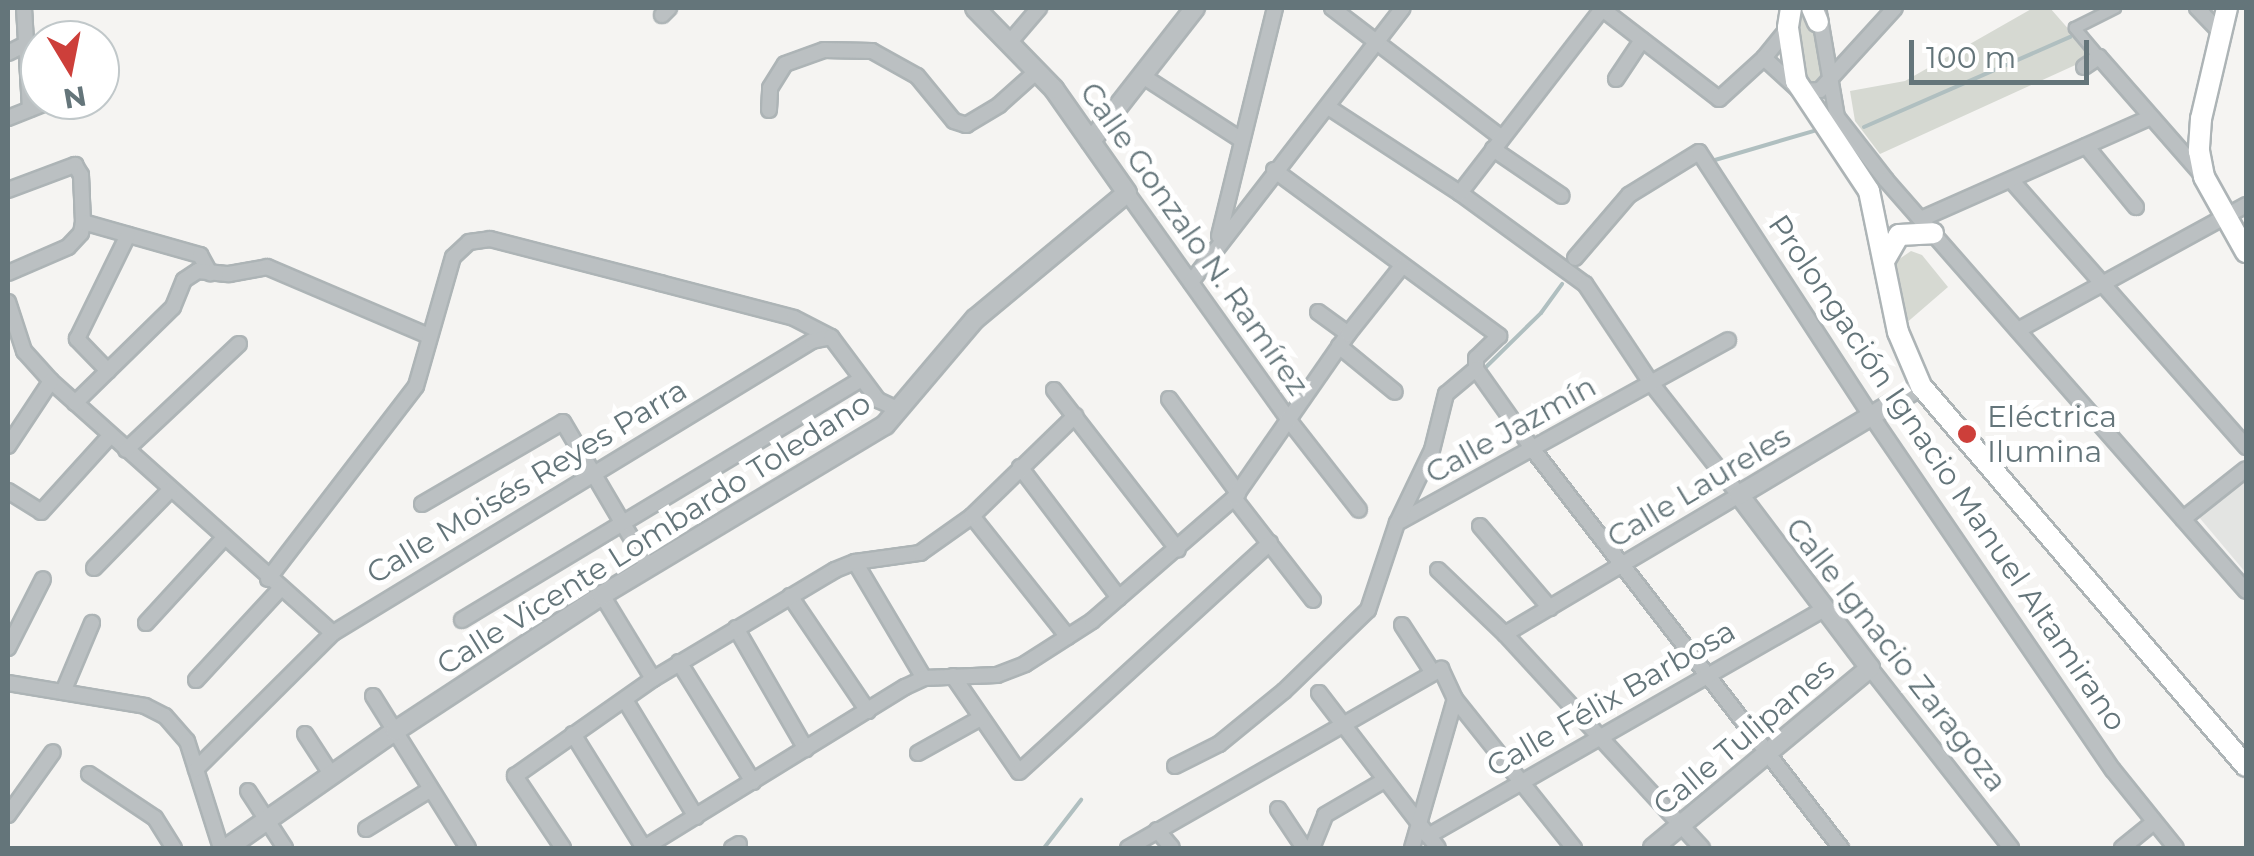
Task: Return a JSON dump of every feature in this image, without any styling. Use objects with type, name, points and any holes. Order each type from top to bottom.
[{"type":"main road","points":[[1791,14],[1800,91],[1878,186],[1884,261],[1898,332],[1920,386],[2246,766]]},
{"type":"main road","points":[[2226,17],[2201,119],[2199,151],[2204,177],[2246,252]]},
{"type":"main road","points":[[1884,261],[1899,235],[1927,226]]},
{"type":"street","name":"Calle Gonzalo N. Ramírez","points":[[975,8],[1037,71],[1092,140],[1288,419],[1358,510]]},
{"type":"street","points":[[1010,42],[1039,8]]},
{"type":"street","points":[[1092,140],[1195,8]]},
{"type":"street","points":[[1218,242],[1274,8]]},
{"type":"street","points":[[1191,282],[1218,242],[1404,8]]},
{"type":"street","points":[[1460,193],[1602,8],[1720,98],[1764,58],[1791,14]]},
{"type":"street","points":[[1764,58],[1800,91],[1820,90],[1895,8]]},
{"type":"street","points":[[2115,8],[2075,28],[2204,177]]},
{"type":"street","points":[[2197,8],[2226,17]]},
{"type":"street","points":[[1336,9],[1562,196]]},
{"type":"street","points":[[1816,12],[1828,84],[1838,117],[1878,186],[1927,226],[2246,591]]},
{"type":"street","points":[[1616,80],[1642,40]]},
{"type":"street","points":[[769,110],[770,88],[785,64],[824,50],[872,51],[917,76],[954,121],[966,125],[1037,71]]},
{"type":"street","points":[[2084,67],[2099,57]]},
{"type":"street","points":[[1141,75],[1240,139]]},
{"type":"street","points":[[1328,107],[1460,193],[1585,284],[1652,383],[1738,496]]},
{"type":"street","points":[[1927,226],[2011,180],[2150,118]]},
{"type":"street","points":[[2086,146],[2136,207]]},
{"type":"street","name":"Prolongación Ignacio Manuel Altamirano","points":[[1575,258],[1629,195],[1699,152],[1872,417],[2113,770],[2176,848]]},
{"type":"street","points":[[8,190],[75,165],[82,175],[83,222],[76,242],[8,273]]},
{"type":"street","points":[[1274,170],[1499,336],[1476,358],[1476,369],[1534,451],[1841,848]]},
{"type":"street","points":[[2011,180],[2246,446]]},
{"type":"street","name":"Calle Vicente Lombardo Toledano","points":[[224,848],[602,596],[835,457],[899,410],[975,320],[1128,193]]},
{"type":"street","points":[[2018,330],[2246,206]]},
{"type":"street","points":[[83,222],[200,254],[210,273]]},
{"type":"street","points":[[108,371],[77,340],[128,235]]},
{"type":"street","points":[[196,680],[275,584],[416,386],[453,257],[468,242],[490,240],[794,318],[831,337],[878,400],[899,410]]},
{"type":"street","points":[[573,734],[644,848],[924,678],[997,675],[1068,637],[1178,550],[1236,496],[1343,340],[1402,266]]},
{"type":"street","points":[[75,404],[173,307],[190,274],[230,274],[267,267],[429,332]]},
{"type":"street","points":[[8,302],[24,351],[51,382],[333,633]]},
{"type":"street","points":[[1318,312],[1395,392]]},
{"type":"street","name":"Calle Moisés Reyes Parra","points":[[196,769],[333,633],[812,341],[831,337]]},
{"type":"street","name":"Calle Jazmín","points":[[1397,524],[1728,340]]},
{"type":"street","points":[[126,450],[239,344]]},
{"type":"street","points":[[1175,766],[1219,744],[1284,691],[1368,610],[1397,524],[1432,450],[1446,394],[1476,369]]},
{"type":"street","points":[[462,620],[860,380]]},
{"type":"street","points":[[8,446],[51,382]]},
{"type":"street","name":"Calle Laureles","points":[[1505,634],[1920,386]]},
{"type":"street","points":[[1054,390],[1178,550]]},
{"type":"street","points":[[1169,399],[1313,600]]},
{"type":"street","points":[[563,848],[515,776],[653,678],[790,596],[855,562],[920,553],[972,516],[1075,416]]},
{"type":"street","points":[[422,504],[563,422],[648,568]]},
{"type":"street","points":[[8,491],[41,512],[110,436]]},
{"type":"street","points":[[1020,467],[1119,598]]},
{"type":"street","points":[[2183,518],[2246,469]]},
{"type":"street","points":[[94,568],[170,490]]},
{"type":"street","name":"Calle Ignacio Zaragoza","points":[[1738,496],[1822,610],[2012,848]]},
{"type":"street","points":[[972,516],[1068,637]]},
{"type":"street","points":[[1480,526],[1550,608]]},
{"type":"street","points":[[146,624],[224,538]]},
{"type":"street","points":[[952,676],[1018,772],[1270,543]]},
{"type":"street","points":[[855,562],[924,678]]},
{"type":"street","points":[[1438,570],[1505,634],[1702,848]]},
{"type":"street","points":[[8,648],[43,579]]},
{"type":"street","points":[[602,596],[653,678]]},
{"type":"street","points":[[790,596],[868,711]]},
{"type":"street","name":"Calle Félix Barbosa","points":[[1424,830],[1519,783],[1822,610]]},
{"type":"street","points":[[63,692],[92,623]]},
{"type":"street","points":[[1402,625],[1454,699],[1574,848]]},
{"type":"street","points":[[736,628],[806,749]]},
{"type":"street","points":[[679,662],[752,782]]},
{"type":"street","name":"Calle Tulipanes","points":[[1654,848],[1870,668]]},
{"type":"street","points":[[1128,848],[1437,670]]},
{"type":"street","points":[[8,683],[144,706],[166,716],[187,741],[224,848]]},
{"type":"street","points":[[1319,693],[1438,848]]},
{"type":"street","points":[[373,696],[468,848]]},
{"type":"street","points":[[1412,848],[1424,830],[1454,699]]},
{"type":"street","points":[[625,700],[696,817]]},
{"type":"street","points":[[918,753],[981,718]]},
{"type":"street","points":[[304,734],[331,774]]},
{"type":"street","points":[[8,815],[53,752]]},
{"type":"street","points":[[89,774],[155,818],[159,842],[174,848]]},
{"type":"street","points":[[1312,848],[1325,815],[1385,780]]},
{"type":"street","points":[[366,829],[430,788]]},
{"type":"street","points":[[248,791],[285,848]]},
{"type":"street","points":[[1278,808],[1304,848]]},
{"type":"street","points":[[2122,848],[2154,822]]},
{"type":"street","points":[[1157,830],[1172,848]]},
{"type":"shaded area","points":[[2033,8],[2050,8],[2093,57],[1880,154],[1855,121],[1850,91],[1905,81]]},
{"type":"shaded area","points":[[1804,10],[1813,25],[1821,76],[1813,86],[1806,84],[1797,28]]},
{"type":"shaded area","points":[[1911,251],[1922,255],[1948,287],[1904,325],[1892,264]]},
{"type":"shaded area","points":[[2246,476],[2246,573],[2198,516]]},
{"type":"waterway","points":[[1864,127],[2070,37]]},
{"type":"waterway","points":[[1715,160],[1817,130]]},
{"type":"waterway","points":[[1485,368],[1541,313],[1562,284]]},
{"type":"waterway","points":[[1044,848],[1081,800]]},
{"type":"place","name":"Eléctrica Ilumina","points":[[1967,434]]}]
